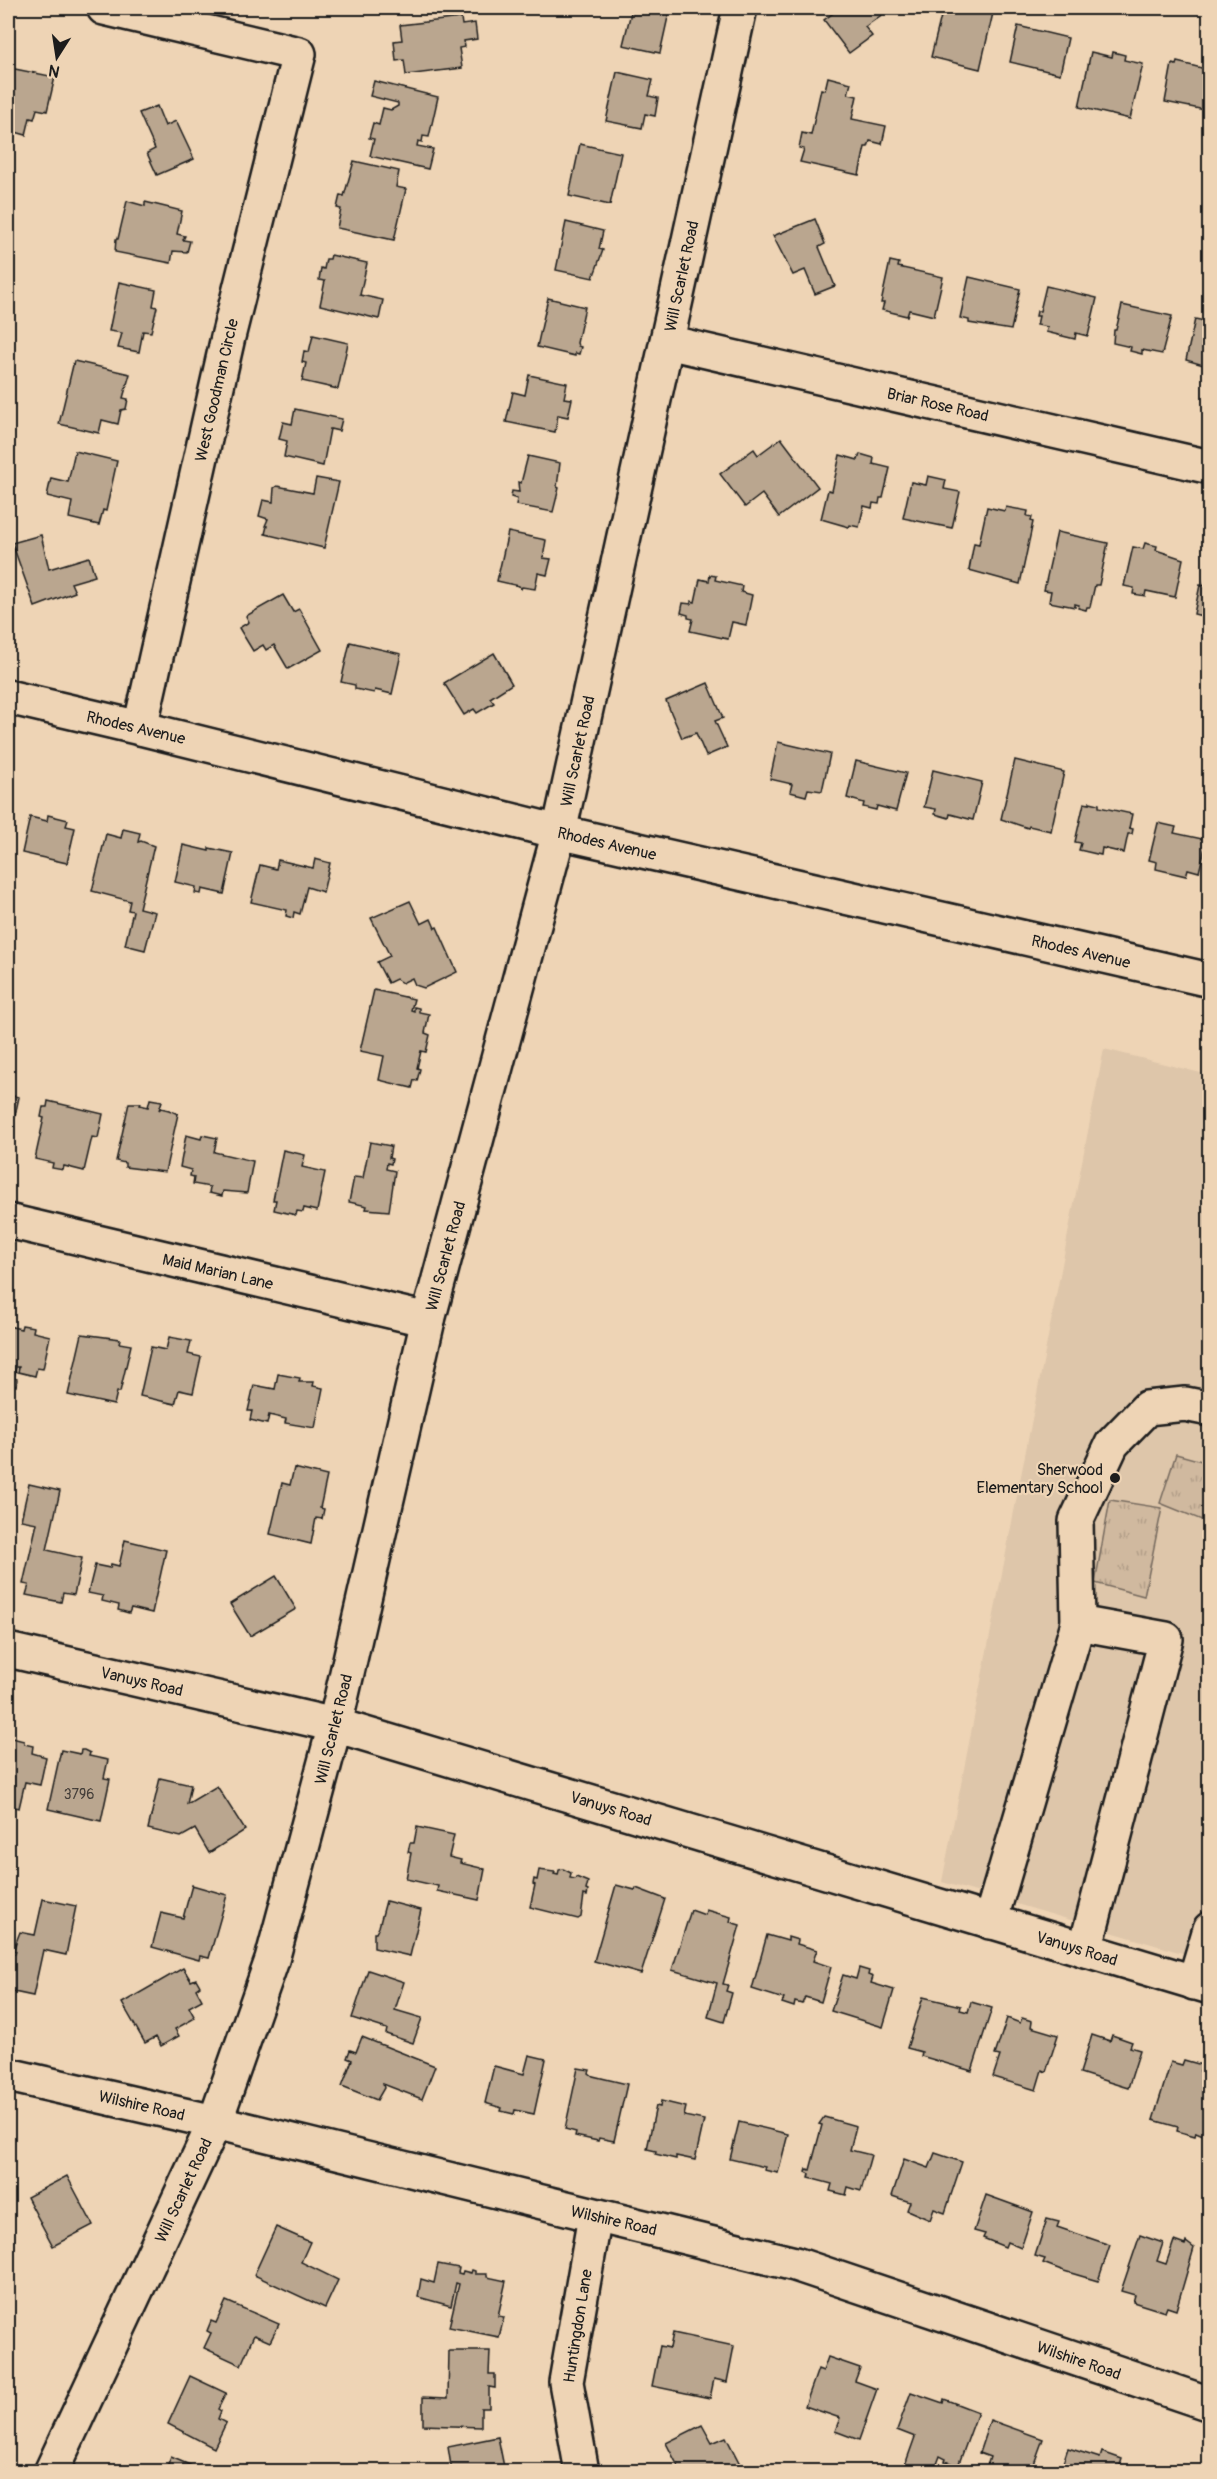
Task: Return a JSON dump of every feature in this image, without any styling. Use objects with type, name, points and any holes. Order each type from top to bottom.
[{"type":"street","name":"West Goodman Circle","points":[[104,8],[299,54],[228,337],[140,728]]},
{"type":"street","name":"Will Scarlet Road","points":[[51,2472],[214,2122],[272,1960],[335,1725],[428,1320],[559,832],[740,8]]},
{"type":"street","name":"Briar Rose Road","points":[[667,342],[1209,466]]},
{"type":"street","name":"Rhodes Avenue","points":[[8,697],[559,832],[1209,980]]},
{"type":"street","name":"Maid Marian Lane","points":[[8,1221],[428,1320]]},
{"type":"street","points":[[990,1922],[1078,1623],[1076,1521],[1112,1444],[1147,1408],[1185,1404],[1209,1409]]},
{"type":"street","points":[[1078,1623],[1166,1639],[1085,1950]]},
{"type":"street","name":"Vanuys Road","points":[[8,1650],[335,1725],[1202,1985]]},
{"type":"street","points":[[1202,1985],[1209,1929]]},
{"type":"street","name":"Wilshire Road","points":[[8,2075],[214,2122],[795,2264],[1209,2404]]},
{"type":"street","name":"Huntingdon Lane","points":[[582,2472],[566,2382],[595,2216]]},
{"type":"shaded area","name":"Sherwood Elementary School","points":[[1104,1049],[1209,1075],[1209,1961],[942,1882]]},
{"type":"green space","points":[[1176,1454],[1209,1463],[1209,1523],[1160,1503]]},
{"type":"green space","points":[[1110,1500],[1162,1508],[1144,1596],[1095,1583]]},
{"type":"building","points":[[632,8],[670,8],[660,53],[623,45]]},
{"type":"building","points":[[840,8],[891,8],[865,27],[872,36],[849,53],[824,20]]},
{"type":"building","points":[[943,8],[981,8],[980,11],[993,13],[980,69],[931,57]]},
{"type":"building","points":[[461,18],[462,25],[475,23],[477,39],[464,41],[465,47],[459,48],[462,68],[406,75],[404,60],[396,61],[394,41],[402,40],[400,25]]},
{"type":"building","points":[[1018,26],[1068,38],[1060,74],[1010,62]]},
{"type":"building","points":[[1091,52],[1112,57],[1113,52],[1125,55],[1124,60],[1143,64],[1130,119],[1079,107]]},
{"type":"building","points":[[1177,62],[1210,70],[1210,111],[1165,102],[1172,64],[1176,65]]},
{"type":"building","points":[[8,69],[55,77],[47,111],[37,109],[34,119],[30,118],[26,135],[8,130]]},
{"type":"building","points":[[617,72],[653,80],[649,96],[658,98],[655,116],[645,114],[642,128],[606,121]]},
{"type":"building","points":[[828,77],[851,83],[848,94],[857,96],[852,119],[886,126],[882,144],[870,141],[868,147],[865,147],[859,175],[800,162],[804,149],[799,148],[802,133],[811,135],[821,89],[825,90]]},
{"type":"building","points":[[374,81],[438,97],[429,137],[423,136],[422,142],[418,141],[417,146],[433,149],[428,169],[370,156],[374,139],[369,138],[373,123],[379,125],[383,108],[391,110],[398,106],[398,103],[370,96]]},
{"type":"building","points":[[157,106],[165,126],[176,121],[194,159],[157,175],[147,153],[155,149],[139,113]]},
{"type":"building","points":[[580,144],[621,153],[610,205],[569,196]]},
{"type":"building","points":[[354,161],[399,171],[396,187],[406,189],[394,240],[337,228],[341,209],[337,208],[340,195],[344,196]]},
{"type":"building","points":[[127,201],[145,206],[145,202],[182,211],[177,234],[185,236],[183,240],[190,241],[187,252],[173,251],[171,263],[115,252],[116,239],[118,239]]},
{"type":"building","points":[[815,219],[825,244],[819,247],[835,286],[815,294],[805,270],[793,275],[773,236]]},
{"type":"building","points":[[566,222],[603,231],[599,249],[603,250],[593,278],[556,270]]},
{"type":"building","points":[[331,255],[367,263],[360,295],[383,300],[379,319],[320,305],[325,281],[319,280],[321,268],[324,269],[326,259],[330,259]]},
{"type":"building","points":[[890,261],[899,263],[898,267],[943,277],[934,316],[909,310],[907,316],[882,310],[884,303],[881,303]]},
{"type":"building","points":[[969,277],[1020,289],[1011,330],[969,323],[969,320],[960,318]]},
{"type":"building","points":[[119,282],[156,290],[153,306],[157,307],[151,332],[143,331],[139,352],[118,348],[122,333],[109,331]]},
{"type":"building","points":[[1046,286],[1097,298],[1088,336],[1076,333],[1075,339],[1046,332],[1048,327],[1037,325],[1039,316],[1036,316],[1037,311],[1040,311]]},
{"type":"building","points":[[548,298],[585,307],[577,343],[581,347],[579,354],[575,353],[575,356],[537,347]]},
{"type":"building","points":[[1122,305],[1172,316],[1162,354],[1142,350],[1142,354],[1130,351],[1131,347],[1113,343],[1114,330],[1116,330]]},
{"type":"building","points":[[1195,319],[1210,322],[1210,374],[1206,373],[1207,366],[1186,360]]},
{"type":"building","points":[[313,335],[348,343],[338,389],[302,381],[306,363],[302,362],[304,351],[309,352]]},
{"type":"building","points":[[74,361],[130,374],[123,398],[128,399],[126,409],[121,410],[118,424],[102,420],[99,433],[59,424]]},
{"type":"building","points":[[529,375],[567,383],[564,398],[572,399],[568,417],[558,415],[555,432],[506,422],[513,392],[525,395]]},
{"type":"building","points":[[295,409],[342,419],[339,431],[330,429],[323,466],[284,457],[287,441],[279,439],[283,422],[292,424]]},
{"type":"building","points":[[781,438],[818,487],[779,517],[762,494],[745,507],[720,474],[754,449],[758,455]]},
{"type":"building","points":[[75,451],[117,461],[106,511],[103,510],[99,525],[69,518],[72,502],[47,496],[51,478],[68,482]]},
{"type":"building","points":[[860,454],[874,458],[873,464],[890,468],[883,498],[880,498],[879,504],[873,503],[872,508],[864,506],[859,527],[850,525],[849,527],[821,519],[828,490],[832,491],[840,455],[858,460]]},
{"type":"building","points":[[528,456],[560,463],[557,487],[559,488],[553,512],[516,505],[517,499],[511,497],[512,491],[519,492],[518,482],[521,483]]},
{"type":"building","points":[[928,476],[946,480],[944,489],[960,492],[952,528],[903,518],[911,482],[926,485]]},
{"type":"building","points":[[316,478],[339,482],[324,548],[265,534],[268,519],[259,516],[263,500],[273,502],[274,488],[277,486],[313,493]]},
{"type":"building","points":[[987,507],[1005,511],[1006,507],[1028,511],[1027,516],[1032,517],[1033,522],[1020,584],[969,570],[974,543],[979,544]]},
{"type":"building","points":[[508,532],[546,540],[543,558],[551,559],[547,575],[538,573],[535,589],[522,587],[521,589],[519,586],[497,581]]},
{"type":"building","points":[[1057,532],[1108,543],[1099,585],[1095,585],[1090,607],[1086,610],[1078,608],[1079,605],[1075,604],[1075,607],[1049,602],[1051,591],[1044,590]]},
{"type":"building","points":[[41,535],[49,569],[89,557],[95,576],[71,583],[75,592],[35,607],[12,543]]},
{"type":"building","points":[[1145,543],[1157,546],[1156,550],[1183,559],[1175,597],[1146,591],[1145,596],[1133,594],[1134,588],[1124,586],[1133,547],[1143,549]]},
{"type":"building","points":[[1210,563],[1210,618],[1194,614],[1200,585],[1204,586]]},
{"type":"building","points":[[710,575],[716,576],[715,580],[742,586],[741,592],[752,595],[746,625],[732,622],[728,639],[690,631],[693,619],[681,613],[683,603],[695,602],[700,579],[709,581]]},
{"type":"building","points":[[283,595],[293,612],[299,609],[322,650],[288,669],[274,645],[266,650],[263,645],[253,651],[239,628],[249,622],[246,616]]},
{"type":"building","points":[[350,642],[401,654],[392,694],[355,689],[355,685],[341,682]]},
{"type":"building","points":[[494,653],[512,684],[490,698],[494,703],[477,713],[474,709],[464,715],[444,683]]},
{"type":"building","points":[[708,683],[723,718],[715,721],[727,747],[706,756],[696,733],[682,738],[666,701]]},
{"type":"building","points":[[778,742],[830,754],[822,791],[808,789],[806,796],[790,792],[792,784],[770,779]]},
{"type":"building","points":[[1015,760],[1064,772],[1051,831],[1029,826],[1028,828],[1001,819]]},
{"type":"building","points":[[856,761],[906,773],[896,811],[877,806],[876,810],[863,807],[864,803],[847,798]]},
{"type":"building","points":[[933,770],[982,782],[973,820],[950,814],[949,818],[935,814],[936,809],[924,807]]},
{"type":"building","points":[[1090,802],[1099,804],[1099,807],[1132,814],[1129,828],[1133,829],[1132,834],[1128,834],[1124,853],[1102,848],[1101,855],[1079,850],[1081,843],[1075,842],[1084,803],[1090,804]]},
{"type":"building","points":[[48,815],[68,820],[66,826],[75,828],[67,863],[22,853],[30,817],[47,821]]},
{"type":"building","points":[[1158,823],[1176,827],[1174,833],[1207,840],[1199,872],[1188,869],[1186,876],[1156,869],[1157,862],[1149,860]]},
{"type":"building","points":[[123,829],[140,833],[138,842],[154,846],[139,908],[155,912],[145,950],[125,945],[133,911],[128,910],[130,901],[92,891],[106,834],[121,838]]},
{"type":"building","points":[[183,845],[209,851],[209,848],[233,853],[224,894],[202,889],[201,894],[195,893],[196,887],[175,882]]},
{"type":"building","points":[[315,859],[330,863],[323,892],[307,887],[300,914],[294,912],[293,918],[286,916],[287,910],[251,902],[260,865],[276,869],[278,860],[313,868]]},
{"type":"building","points":[[410,901],[421,924],[431,919],[435,928],[437,927],[457,972],[424,988],[415,985],[412,978],[402,983],[396,979],[388,983],[377,962],[390,956],[371,918]]},
{"type":"building","points":[[374,990],[414,999],[411,1010],[414,1011],[414,1007],[419,1008],[419,1012],[429,1014],[425,1033],[430,1035],[426,1052],[421,1051],[417,1068],[420,1069],[417,1081],[414,1080],[412,1088],[379,1080],[384,1056],[360,1051]]},
{"type":"building","points":[[8,1095],[19,1097],[8,1147]]},
{"type":"building","points":[[150,1099],[162,1101],[159,1110],[161,1108],[178,1114],[165,1172],[125,1167],[125,1163],[116,1161],[129,1103],[141,1103],[140,1105],[148,1107]]},
{"type":"building","points":[[48,1101],[103,1114],[98,1138],[92,1137],[84,1171],[64,1166],[63,1170],[52,1168],[53,1163],[35,1159],[44,1118],[41,1117],[43,1107],[47,1107]]},
{"type":"building","points":[[186,1135],[201,1139],[202,1135],[217,1138],[214,1152],[253,1161],[247,1193],[223,1191],[222,1196],[209,1193],[210,1187],[193,1184],[194,1177],[190,1176],[191,1170],[180,1167]]},
{"type":"building","points":[[370,1142],[391,1146],[389,1158],[392,1159],[391,1164],[387,1163],[386,1169],[395,1171],[389,1211],[366,1209],[367,1206],[349,1202],[354,1177],[363,1178]]},
{"type":"building","points":[[283,1150],[305,1155],[302,1167],[325,1172],[317,1211],[304,1208],[303,1212],[297,1211],[296,1215],[274,1210],[276,1200],[273,1200]]},
{"type":"building","points":[[22,1325],[34,1327],[33,1332],[50,1336],[43,1369],[37,1368],[35,1376],[18,1372],[19,1367],[16,1367],[14,1378],[17,1379],[16,1386],[11,1385],[8,1388],[8,1326],[21,1329]]},
{"type":"building","points":[[82,1334],[120,1339],[119,1343],[131,1345],[120,1392],[117,1392],[114,1405],[68,1395]]},
{"type":"building","points":[[169,1337],[191,1341],[188,1354],[201,1357],[193,1393],[179,1390],[175,1404],[140,1396],[151,1347],[166,1350]]},
{"type":"building","points":[[278,1374],[300,1378],[299,1382],[314,1382],[313,1386],[323,1388],[315,1428],[285,1423],[286,1419],[269,1415],[267,1424],[250,1420],[252,1411],[248,1411],[254,1385],[275,1389]]},
{"type":"building","points":[[294,1468],[327,1476],[320,1508],[324,1509],[322,1519],[316,1518],[311,1544],[270,1534],[282,1483],[290,1485]]},
{"type":"building","points":[[29,1484],[60,1491],[47,1550],[82,1558],[74,1595],[63,1593],[61,1602],[26,1595],[29,1585],[23,1584],[37,1523],[21,1520]]},
{"type":"building","points":[[125,1540],[166,1550],[152,1613],[131,1608],[129,1613],[118,1610],[119,1605],[102,1601],[103,1596],[88,1593],[95,1565],[110,1568],[111,1564],[119,1566]]},
{"type":"building","points":[[276,1576],[296,1609],[250,1636],[230,1604]]},
{"type":"building","points":[[8,1737],[24,1741],[24,1744],[33,1746],[32,1753],[46,1757],[40,1785],[25,1782],[19,1808],[10,1806],[9,1811],[8,1811]]},
{"type":"building","points":[[61,1750],[80,1754],[81,1750],[84,1750],[90,1753],[89,1756],[108,1760],[104,1778],[110,1779],[101,1821],[48,1809]]},
{"type":"building","points":[[160,1778],[191,1785],[187,1804],[217,1786],[245,1830],[209,1853],[195,1829],[181,1837],[148,1829]]},
{"type":"building","points":[[417,1827],[454,1835],[449,1857],[461,1860],[460,1863],[485,1869],[479,1900],[437,1891],[438,1886],[406,1879],[411,1853],[408,1852],[410,1843],[414,1843]]},
{"type":"building","points":[[563,1869],[571,1873],[570,1878],[575,1879],[576,1877],[588,1882],[587,1896],[584,1895],[581,1917],[578,1919],[530,1907],[535,1885],[533,1884],[534,1879],[537,1880],[539,1870],[555,1872],[554,1874],[558,1875],[559,1870]]},
{"type":"building","points":[[192,1885],[227,1895],[209,1958],[200,1956],[199,1960],[152,1947],[161,1913],[183,1918]]},
{"type":"building","points":[[616,1885],[635,1890],[636,1888],[665,1899],[641,1974],[594,1961]]},
{"type":"building","points":[[43,1899],[76,1906],[66,1955],[43,1950],[33,1996],[9,1991],[8,1997],[8,1953],[15,1954],[16,1951],[13,1950],[20,1932],[35,1935]]},
{"type":"building","points":[[386,1901],[421,1910],[410,1956],[374,1948],[374,1933],[379,1927]]},
{"type":"building","points":[[691,1910],[705,1915],[706,1910],[731,1917],[730,1922],[740,1925],[723,1984],[728,1985],[726,1991],[732,1993],[724,2022],[708,2017],[717,1983],[672,1970]]},
{"type":"building","points":[[767,1935],[788,1941],[788,1937],[798,1940],[797,1944],[817,1950],[813,1961],[831,1967],[821,2002],[805,1997],[802,2004],[795,2002],[794,2007],[782,2003],[784,1999],[752,1989]]},
{"type":"building","points":[[183,1968],[191,1981],[196,1979],[200,1986],[196,1989],[202,2000],[189,2007],[195,2018],[175,2029],[179,2036],[161,2046],[156,2037],[145,2043],[122,2003]]},
{"type":"building","points":[[859,1968],[869,1971],[868,1975],[873,1977],[871,1983],[894,1990],[883,2027],[831,2011],[843,1975],[856,1979]]},
{"type":"building","points":[[368,1970],[404,1982],[395,2010],[422,2018],[413,2043],[386,2034],[387,2029],[352,2018]]},
{"type":"building","points":[[923,1997],[961,2006],[960,2010],[968,2012],[971,2002],[992,2008],[972,2071],[921,2056],[922,2052],[907,2048]]},
{"type":"building","points":[[1007,2018],[1020,2023],[1022,2018],[1032,2021],[1031,2027],[1058,2035],[1046,2072],[1042,2070],[1036,2090],[993,2077],[1000,2056],[995,2055]]},
{"type":"building","points":[[1092,2035],[1110,2041],[1112,2035],[1132,2042],[1130,2047],[1140,2050],[1128,2088],[1080,2073]]},
{"type":"building","points":[[362,2037],[435,2066],[422,2099],[383,2084],[384,2088],[377,2100],[342,2086],[352,2060],[347,2058],[350,2050],[356,2052]]},
{"type":"building","points":[[529,2055],[546,2059],[534,2114],[515,2110],[514,2114],[501,2111],[502,2108],[485,2103],[494,2066],[524,2074]]},
{"type":"building","points":[[1184,2060],[1202,2065],[1200,2071],[1210,2074],[1210,2116],[1203,2135],[1196,2132],[1195,2136],[1177,2131],[1178,2127],[1153,2120],[1171,2062],[1182,2065]]},
{"type":"building","points":[[578,2068],[590,2070],[589,2073],[593,2076],[627,2084],[614,2141],[599,2138],[598,2141],[575,2136],[576,2132],[565,2129]]},
{"type":"building","points":[[661,2101],[686,2107],[684,2116],[704,2120],[695,2160],[676,2156],[676,2159],[655,2154],[656,2151],[647,2149],[656,2106],[660,2107]]},
{"type":"building","points":[[824,2117],[856,2126],[850,2150],[871,2155],[861,2191],[848,2187],[846,2195],[830,2191],[832,2184],[809,2178],[810,2174],[806,2172],[807,2169],[810,2170],[822,2125],[819,2124]]},
{"type":"building","points":[[739,2122],[788,2134],[778,2173],[764,2170],[765,2167],[730,2159]]},
{"type":"building","points":[[935,2153],[962,2162],[945,2213],[934,2209],[930,2220],[907,2210],[910,2202],[892,2196],[904,2159],[929,2168]]},
{"type":"building","points":[[67,2176],[93,2225],[53,2246],[27,2197]]},
{"type":"building","points":[[986,2195],[1033,2212],[1021,2248],[1007,2242],[1005,2247],[983,2238],[985,2234],[974,2231]]},
{"type":"building","points":[[1047,2219],[1059,2222],[1057,2227],[1110,2245],[1098,2281],[1043,2263],[1045,2259],[1035,2256]]},
{"type":"building","points":[[276,2227],[310,2242],[301,2262],[338,2280],[325,2308],[254,2275]]},
{"type":"building","points":[[1140,2235],[1163,2243],[1157,2261],[1166,2264],[1174,2241],[1185,2245],[1186,2242],[1194,2248],[1176,2310],[1167,2307],[1165,2312],[1133,2302],[1135,2295],[1121,2291]]},
{"type":"building","points":[[438,2264],[459,2268],[458,2273],[462,2274],[463,2271],[471,2273],[472,2270],[475,2274],[487,2274],[487,2277],[506,2281],[498,2316],[504,2317],[499,2337],[449,2327],[459,2284],[456,2283],[451,2306],[418,2297],[421,2279],[434,2283]]},
{"type":"building","points":[[226,2301],[279,2324],[270,2342],[254,2335],[241,2365],[204,2348],[211,2333],[207,2331],[211,2321],[216,2323]]},
{"type":"building","points":[[673,2333],[734,2346],[727,2382],[714,2379],[710,2398],[652,2386],[660,2346],[670,2348]]},
{"type":"building","points":[[449,2351],[490,2351],[489,2374],[495,2374],[495,2388],[489,2387],[489,2408],[481,2408],[481,2427],[423,2425],[423,2397],[448,2398]]},
{"type":"building","points":[[828,2357],[860,2368],[855,2381],[877,2389],[859,2440],[835,2431],[840,2418],[805,2406],[818,2369],[823,2371]]},
{"type":"building","points":[[8,2369],[15,2373],[8,2389]]},
{"type":"building","points":[[190,2376],[226,2393],[218,2409],[221,2411],[218,2419],[226,2423],[214,2448],[168,2424]]},
{"type":"building","points":[[911,2392],[943,2403],[944,2399],[978,2412],[958,2466],[945,2461],[946,2459],[940,2456],[934,2472],[925,2472],[905,2465],[915,2437],[897,2430]]},
{"type":"building","points":[[990,2420],[1043,2439],[1031,2472],[985,2472],[990,2457],[979,2453]]},
{"type":"building","points":[[702,2425],[712,2443],[726,2437],[743,2470],[739,2472],[681,2472],[666,2443]]},
{"type":"building","points":[[498,2437],[505,2472],[452,2472],[448,2447]]},
{"type":"building","points":[[1068,2448],[1100,2458],[1102,2452],[1122,2459],[1118,2472],[1060,2472]]},
{"type":"building","points":[[171,2457],[206,2472],[156,2472],[158,2467],[166,2470]]},
{"type":"place","name":"Sherwood Elementary School","points":[[1115,1478]]}]
